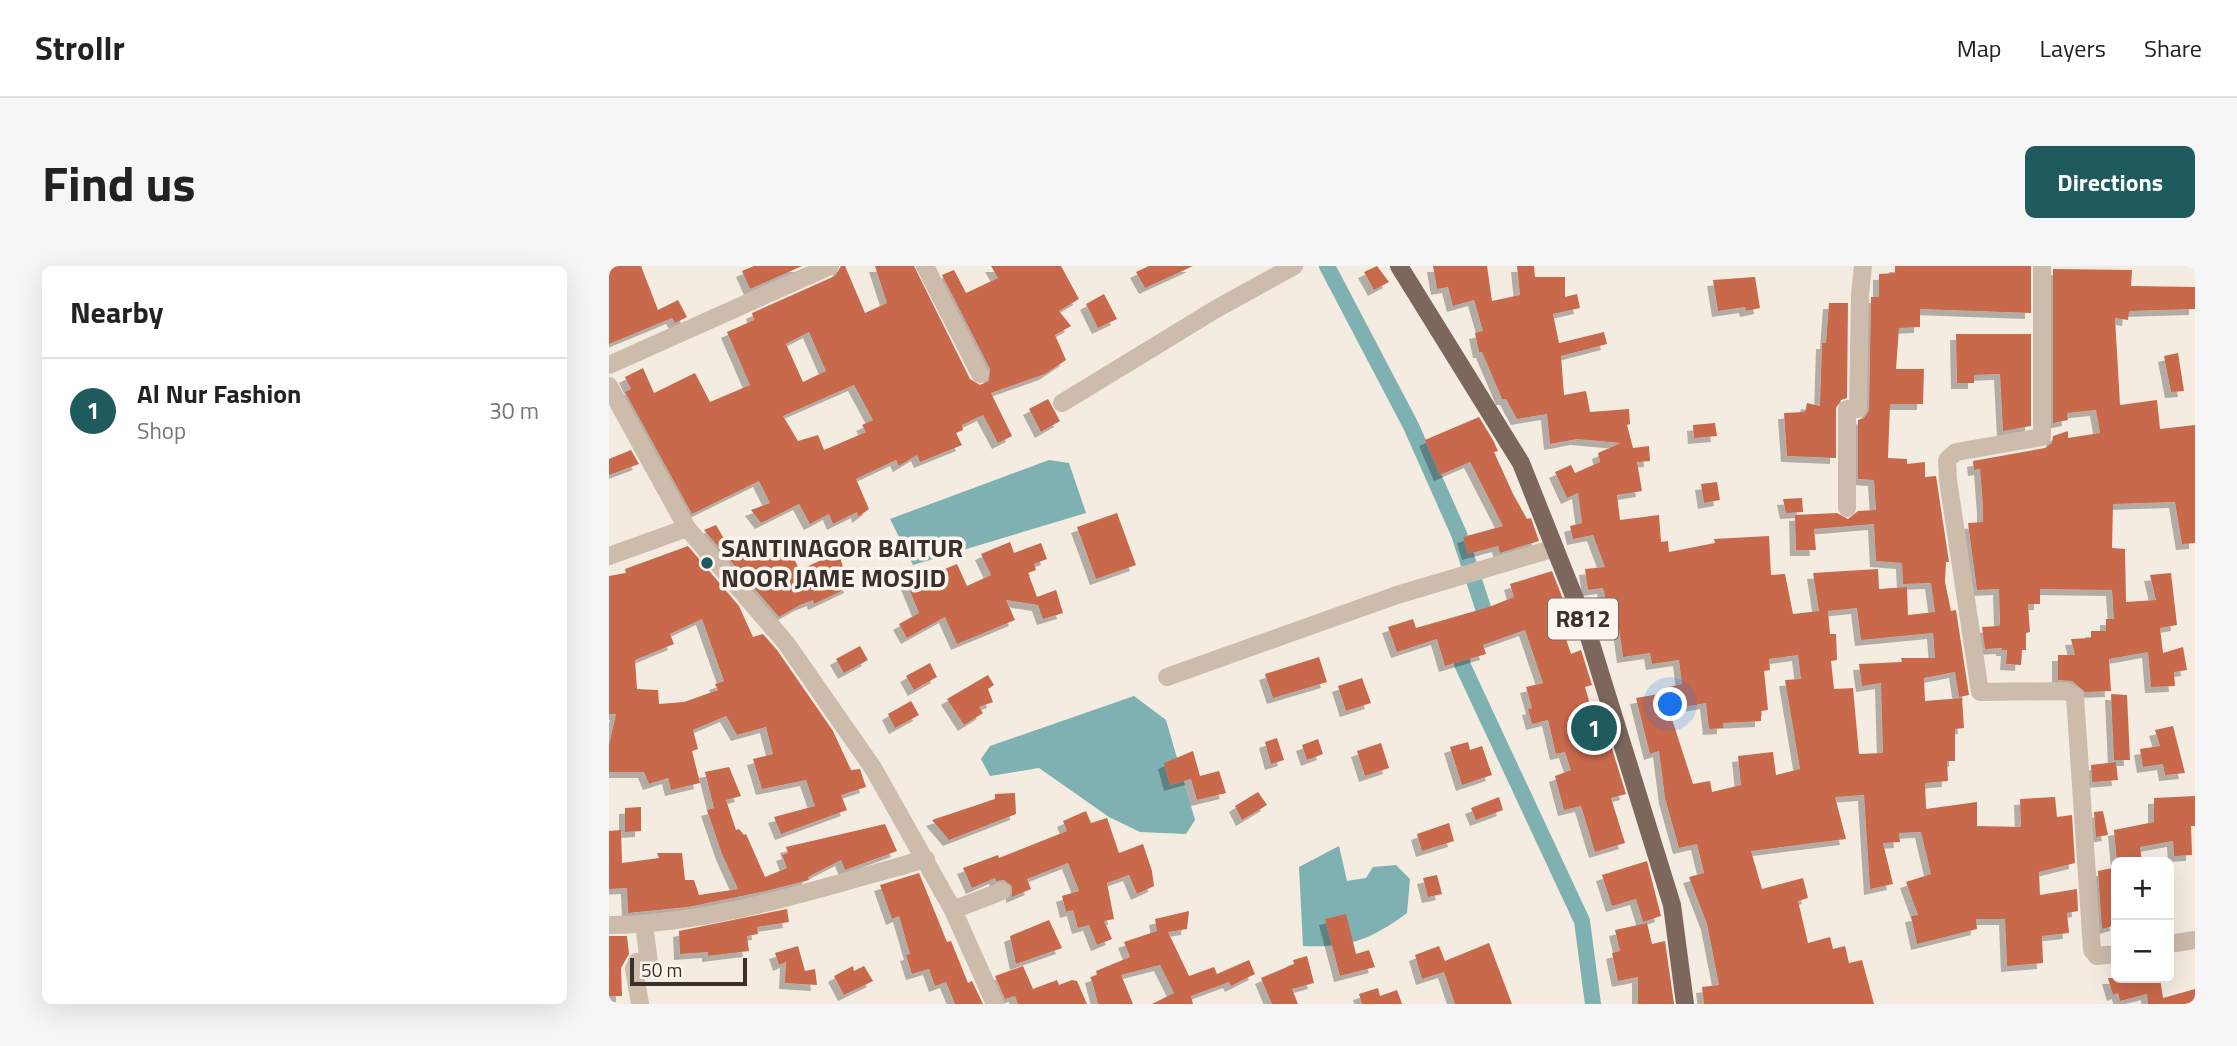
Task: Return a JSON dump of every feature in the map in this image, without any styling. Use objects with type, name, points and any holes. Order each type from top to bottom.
[{"type":"main road","name":"R812","points":[[1399,266],[1521,463],[1585,624],[1672,905],[1685,1004]]},
{"type":"street","points":[[609,365],[830,266]]},
{"type":"street","points":[[925,266],[980,373]]},
{"type":"street","points":[[1847,508],[1847,409],[1858,409],[1863,266]]},
{"type":"street","points":[[2042,266],[2042,437],[1956,452],[1947,460],[1947,469],[1980,692],[2066,691],[2075,696],[2092,950],[2097,956],[2111,955]]},
{"type":"street","points":[[1062,403],[1290,268]]},
{"type":"street","points":[[609,386],[687,528],[786,643],[873,768],[954,910],[995,1004]]},
{"type":"street","points":[[609,556],[687,528]]},
{"type":"street","points":[[1167,677],[1304,626],[1555,548]]},
{"type":"street","points":[[609,925],[644,925],[772,901],[926,859]]},
{"type":"street","points":[[954,910],[1002,891]]},
{"type":"street","points":[[640,1004],[634,969],[637,962],[649,962],[644,925]]},
{"type":"street","points":[[2174,943],[2195,940]]},
{"type":"water","points":[[1049,460],[1069,463],[1086,513],[913,565],[890,519]]},
{"type":"water","points":[[1134,696],[1166,720],[1195,820],[1186,834],[1140,832],[1109,817],[1039,768],[990,776],[981,759],[990,746]]},
{"type":"water","points":[[1339,846],[1347,881],[1366,878],[1373,867],[1396,865],[1410,879],[1407,913],[1382,930],[1346,944],[1303,946],[1299,867]]},
{"type":"building","points":[[609,266],[641,266],[658,310],[678,300],[687,317],[675,323],[672,318],[609,344]]},
{"type":"building","points":[[754,266],[802,266],[750,289],[742,271]]},
{"type":"building","points":[[841,266],[845,266],[865,313],[887,303],[875,266],[914,266],[970,379],[980,385],[989,381],[990,369],[942,275],[954,270],[966,293],[998,278],[991,266],[1061,266],[1079,299],[1059,311],[1071,326],[1055,335],[1066,360],[1045,374],[991,393],[1012,436],[998,443],[983,415],[962,425],[963,430],[956,433],[962,445],[920,462],[917,455],[899,466],[896,460],[856,479],[869,509],[858,517],[857,512],[833,524],[829,514],[810,524],[799,504],[761,523],[751,510],[770,503],[759,481],[692,514],[625,392],[631,389],[625,377],[643,368],[654,393],[695,373],[710,402],[750,385],[727,332],[754,320],[752,313],[835,276]],"holes":[[[809,332],[826,371],[803,382],[786,344]],[[854,385],[873,420],[862,425],[866,432],[824,450],[818,435],[798,441],[783,416]]]},
{"type":"building","points":[[1149,266],[1193,266],[1145,288],[1136,272]]},
{"type":"building","points":[[1377,266],[1389,282],[1374,290],[1364,272]]},
{"type":"building","points":[[1433,266],[1487,266],[1492,301],[1520,295],[1517,266],[1534,266],[1535,277],[1565,277],[1565,297],[1577,294],[1580,308],[1553,314],[1559,343],[1604,332],[1607,344],[1561,356],[1564,395],[1586,391],[1590,412],[1629,409],[1630,424],[1627,425],[1633,448],[1649,446],[1650,461],[1637,462],[1642,491],[1617,495],[1620,520],[1659,515],[1661,542],[1668,541],[1669,552],[1715,543],[1714,539],[1769,536],[1771,575],[1785,574],[1793,614],[1819,611],[1813,573],[1878,569],[1879,589],[1907,587],[1908,615],[1935,612],[1931,583],[1903,584],[1902,563],[1876,561],[1874,524],[1814,529],[1816,550],[1796,550],[1795,515],[1837,513],[1848,519],[1858,511],[1876,510],[1874,480],[1858,479],[1858,420],[1864,418],[1869,410],[1871,297],[1879,297],[1879,274],[1895,273],[1895,266],[2031,266],[2031,313],[1920,309],[1920,327],[1899,328],[1896,369],[1924,369],[1923,404],[1890,404],[1888,458],[1907,459],[1907,464],[1925,462],[1925,477],[1936,476],[1949,562],[1946,562],[1945,582],[1951,611],[1956,610],[1969,695],[1959,697],[1955,672],[1924,678],[1925,701],[1962,698],[1964,728],[1955,729],[1955,761],[1947,761],[1948,781],[1925,783],[1926,809],[1977,802],[1977,826],[2021,827],[2020,799],[2055,797],[2057,817],[2072,815],[2075,863],[2039,872],[2040,895],[2077,889],[2078,911],[2067,913],[2069,933],[2042,936],[2043,963],[2007,966],[2005,919],[1976,919],[1977,929],[1917,944],[1911,916],[1918,915],[1906,882],[1931,874],[1921,832],[1899,833],[1900,842],[1883,843],[1893,884],[1870,889],[1864,795],[1835,797],[1846,839],[1751,851],[1762,889],[1803,878],[1808,898],[1798,901],[1808,943],[1830,937],[1833,949],[1845,946],[1849,963],[1862,960],[1874,1004],[1704,1004],[1702,987],[1719,985],[1707,924],[1689,877],[1704,873],[1697,844],[1679,848],[1665,798],[1659,751],[1650,754],[1636,698],[1665,693],[1664,688],[1682,684],[1679,660],[1652,664],[1650,653],[1623,657],[1619,628],[1613,629],[1603,588],[1588,590],[1585,569],[1605,567],[1593,535],[1573,539],[1570,526],[1582,523],[1578,493],[1567,498],[1555,472],[1571,465],[1575,473],[1600,462],[1598,453],[1621,443],[1577,439],[1550,444],[1547,414],[1517,419],[1506,399],[1502,399],[1482,352],[1479,352],[1475,333],[1483,331],[1474,300],[1453,306],[1448,287],[1437,289]],"holes":[[[1857,608],[1861,640],[1933,633],[1935,658],[1901,658],[1902,662],[1859,664],[1862,686],[1881,683],[1883,753],[1859,754],[1853,688],[1834,689],[1831,661],[1837,660],[1836,634],[1830,634],[1828,611]],[[1798,655],[1801,679],[1785,680],[1800,769],[1776,775],[1773,752],[1738,756],[1741,785],[1712,792],[1710,781],[1693,784],[1669,710],[1706,703],[1709,729],[1723,728],[1723,723],[1761,721],[1761,711],[1768,710],[1764,671],[1770,670],[1769,659]]]},
{"type":"building","points":[[2053,269],[2132,270],[2131,286],[2195,287],[2195,309],[2129,311],[2128,320],[2115,318],[2120,405],[2157,400],[2160,429],[2195,425],[2195,543],[2182,544],[2175,502],[2113,504],[2112,548],[2125,549],[2126,602],[2156,600],[2150,575],[2171,573],[2177,625],[2160,628],[2163,653],[2183,647],[2187,670],[2174,672],[2175,686],[2151,687],[2148,652],[2109,659],[2111,691],[2085,692],[2072,681],[2058,680],[2058,655],[2075,655],[2071,639],[2091,638],[2091,631],[2106,631],[2106,619],[2114,619],[2112,590],[2040,589],[2040,604],[2028,604],[2030,632],[2026,633],[2026,650],[2022,650],[2021,665],[2006,664],[2007,650],[1985,649],[1982,627],[1999,626],[2000,623],[1999,589],[1977,590],[1968,523],[1983,522],[1983,507],[1980,469],[1974,470],[1973,461],[2045,448],[2052,443],[2053,436],[2068,431],[2068,438],[2100,433],[2096,410],[2067,413],[2068,420],[2053,423]]},
{"type":"building","points":[[1755,277],[1760,308],[1718,311],[1713,280]]},
{"type":"building","points":[[1104,294],[1117,319],[1098,328],[1086,304]]},
{"type":"building","points":[[1829,303],[1848,303],[1847,398],[1841,400],[1836,408],[1836,458],[1787,456],[1784,413],[1805,412],[1807,403],[1820,406],[1822,343],[1826,343]]},
{"type":"building","points":[[1956,334],[2031,334],[2031,426],[2003,431],[2000,374],[1974,375],[1974,383],[1957,383]]},
{"type":"building","points":[[2178,353],[2184,391],[2171,392],[2164,356]]},
{"type":"building","points":[[1048,399],[1060,421],[1041,432],[1029,409]]},
{"type":"building","points":[[1479,417],[1498,451],[1494,452],[1513,494],[1527,519],[1531,518],[1539,541],[1500,553],[1498,546],[1468,554],[1463,537],[1503,526],[1470,462],[1440,475],[1425,440]]},
{"type":"building","points":[[1715,423],[1717,436],[1694,438],[1693,425]]},
{"type":"building","points":[[631,450],[639,464],[609,475],[609,459]]},
{"type":"building","points":[[1717,482],[1720,500],[1704,503],[1701,484]]},
{"type":"building","points":[[1802,498],[1803,512],[1786,513],[1783,499]]},
{"type":"building","points":[[1117,513],[1136,565],[1096,579],[1077,527]]},
{"type":"building","points":[[716,525],[730,549],[740,543],[748,559],[784,541],[800,570],[838,552],[850,587],[814,604],[813,600],[800,605],[779,617],[704,530]]},
{"type":"building","points":[[1010,542],[1014,553],[1041,543],[1047,559],[1034,564],[1036,570],[1028,573],[1037,597],[1056,590],[1063,613],[1043,619],[1038,605],[1006,600],[1015,620],[957,644],[945,617],[907,638],[899,624],[919,613],[905,579],[933,567],[935,573],[957,564],[967,586],[991,575],[981,554]]},
{"type":"building","points":[[688,546],[739,606],[753,637],[763,634],[777,650],[833,731],[851,770],[860,769],[866,787],[841,795],[847,810],[781,834],[774,817],[815,806],[806,780],[762,789],[753,759],[773,754],[766,727],[737,735],[726,716],[693,730],[698,749],[692,751],[700,783],[671,790],[668,778],[649,784],[644,772],[609,772],[609,745],[616,714],[609,714],[609,576],[626,573],[625,569]],"holes":[[[702,619],[724,681],[715,684],[718,690],[684,702],[659,704],[658,690],[637,689],[635,660],[674,644],[670,634]]]},
{"type":"building","points":[[1552,571],[1568,612],[1558,615],[1571,654],[1581,650],[1592,685],[1585,687],[1593,715],[1601,713],[1626,794],[1611,798],[1625,843],[1595,852],[1581,806],[1564,810],[1555,776],[1571,770],[1565,752],[1556,754],[1548,720],[1532,724],[1528,709],[1532,708],[1526,687],[1543,683],[1525,630],[1483,645],[1486,654],[1445,666],[1437,639],[1397,652],[1388,627],[1413,619],[1416,628],[1489,607],[1514,597],[1510,584]]},
{"type":"building","points":[[860,646],[868,660],[844,673],[836,659]]},
{"type":"building","points":[[1319,657],[1327,682],[1273,698],[1265,674]]},
{"type":"building","points":[[930,663],[937,677],[914,690],[906,676]]},
{"type":"building","points":[[988,675],[994,685],[988,689],[993,702],[979,707],[983,713],[964,725],[947,699]]},
{"type":"building","points":[[1362,678],[1371,703],[1346,711],[1338,686]]},
{"type":"building","points":[[2111,694],[2127,695],[2130,760],[2114,760]]},
{"type":"building","points":[[911,701],[919,715],[895,728],[888,714]]},
{"type":"building","points":[[2173,726],[2185,773],[2165,775],[2163,764],[2143,767],[2140,749],[2160,746],[2155,730]]},
{"type":"building","points":[[1277,738],[1284,760],[1271,764],[1265,742]]},
{"type":"building","points":[[1318,739],[1323,754],[1307,760],[1302,745]]},
{"type":"building","points":[[1468,742],[1470,750],[1482,746],[1492,775],[1462,785],[1450,747]]},
{"type":"building","points":[[1381,743],[1389,768],[1365,776],[1357,751]]},
{"type":"building","points":[[1193,751],[1200,776],[1219,771],[1226,793],[1197,800],[1191,779],[1170,785],[1164,763]]},
{"type":"building","points":[[2116,762],[2118,780],[2092,782],[2091,765]]},
{"type":"building","points":[[729,767],[741,796],[726,800],[736,830],[746,834],[765,877],[787,868],[782,855],[788,853],[786,847],[885,824],[897,851],[845,870],[841,860],[808,877],[809,880],[766,891],[688,907],[628,913],[627,888],[609,889],[609,831],[621,830],[622,863],[659,858],[657,853],[682,853],[685,880],[694,880],[699,895],[738,889],[722,854],[707,810],[714,808],[705,772]]},
{"type":"building","points":[[1258,792],[1267,805],[1242,820],[1235,806]]},
{"type":"building","points":[[1015,793],[1016,814],[949,840],[932,820],[995,799],[995,794]]},
{"type":"building","points":[[2195,796],[2195,826],[2191,826],[2192,855],[2174,856],[2173,841],[2140,847],[2141,857],[2117,857],[2114,830],[2154,822],[2154,798]]},
{"type":"building","points":[[1499,797],[1503,810],[1476,820],[1471,808]]},
{"type":"building","points":[[641,807],[641,831],[625,832],[625,808]]},
{"type":"building","points":[[1086,811],[1091,823],[1107,818],[1119,853],[1143,844],[1152,871],[1154,886],[1137,894],[1129,875],[1107,883],[1114,919],[1104,921],[1112,939],[1097,945],[1089,925],[1078,928],[1073,910],[1066,912],[1062,896],[1079,891],[1068,863],[1027,879],[1031,889],[1012,897],[1012,886],[1004,880],[996,881],[995,878],[972,888],[963,868],[998,855],[999,858],[1067,831],[1063,821]]},
{"type":"building","points":[[2103,811],[2108,835],[2096,837],[2094,812]]},
{"type":"building","points":[[1449,823],[1454,841],[1422,851],[1417,834]]},
{"type":"building","points":[[1647,861],[1661,916],[1643,922],[1636,899],[1612,906],[1602,875]]},
{"type":"building","points":[[2111,868],[2111,926],[2102,929],[2098,871]]},
{"type":"building","points":[[919,873],[947,942],[951,941],[968,983],[972,981],[983,1004],[955,1004],[946,982],[935,986],[929,969],[912,974],[906,955],[910,954],[899,916],[892,919],[880,885]]},
{"type":"building","points":[[1437,875],[1442,894],[1428,897],[1423,878]]},
{"type":"building","points":[[787,909],[789,922],[757,927],[758,934],[747,936],[749,951],[708,956],[708,952],[680,954],[679,931]]},
{"type":"building","points":[[1189,911],[1187,929],[1168,932],[1189,976],[1214,967],[1217,974],[1249,960],[1255,974],[1231,986],[1229,982],[1191,996],[1193,1004],[1152,1004],[1174,993],[1160,965],[1121,975],[1133,1004],[1098,1004],[1091,977],[1097,975],[1096,971],[1130,957],[1124,942],[1157,931],[1155,919]]},
{"type":"building","points":[[1346,914],[1356,954],[1369,950],[1375,967],[1340,976],[1325,919]]},
{"type":"building","points":[[1049,920],[1062,948],[1016,964],[1010,936]]},
{"type":"building","points":[[1647,923],[1652,944],[1665,941],[1674,1004],[1638,1004],[1638,977],[1618,981],[1612,953],[1620,951],[1615,930]]},
{"type":"building","points":[[609,936],[627,936],[629,954],[621,968],[622,996],[609,996]]},
{"type":"building","points":[[1489,943],[1512,1004],[1455,1004],[1444,972],[1422,979],[1415,955],[1439,946],[1445,961]]},
{"type":"building","points":[[798,946],[805,971],[815,969],[817,985],[785,983],[786,962],[779,965],[775,953]]},
{"type":"building","points":[[1307,956],[1314,983],[1292,989],[1298,1004],[1272,1004],[1261,978],[1294,964],[1293,960]]},
{"type":"building","points":[[853,966],[854,971],[864,966],[873,981],[844,995],[834,976]]},
{"type":"building","points":[[1023,966],[1033,989],[1057,980],[1059,985],[1077,981],[1087,1004],[1018,1004],[1015,996],[1005,999],[995,976]]},
{"type":"building","points":[[2108,978],[2111,978],[2111,983],[2161,983],[2163,998],[2195,989],[2195,1004],[2148,1004],[2147,994],[2120,1001],[2118,993],[2113,995]]},
{"type":"building","points":[[1378,988],[1380,996],[1397,990],[1402,1004],[1362,1004],[1359,994]]},
{"type":"waterway","points":[[1327,266],[1411,426],[1459,534],[1486,617],[1477,623]]},
{"type":"waterway","points":[[1463,642],[1462,664],[1582,921],[1593,1004]]},
{"type":"place","name":"SANTINAGOR BAITUR NOOR JAME MOSJID","points":[[707,563]]},
{"type":"place","name":"Al Nur Fashion","points":[[1594,728]]}]
